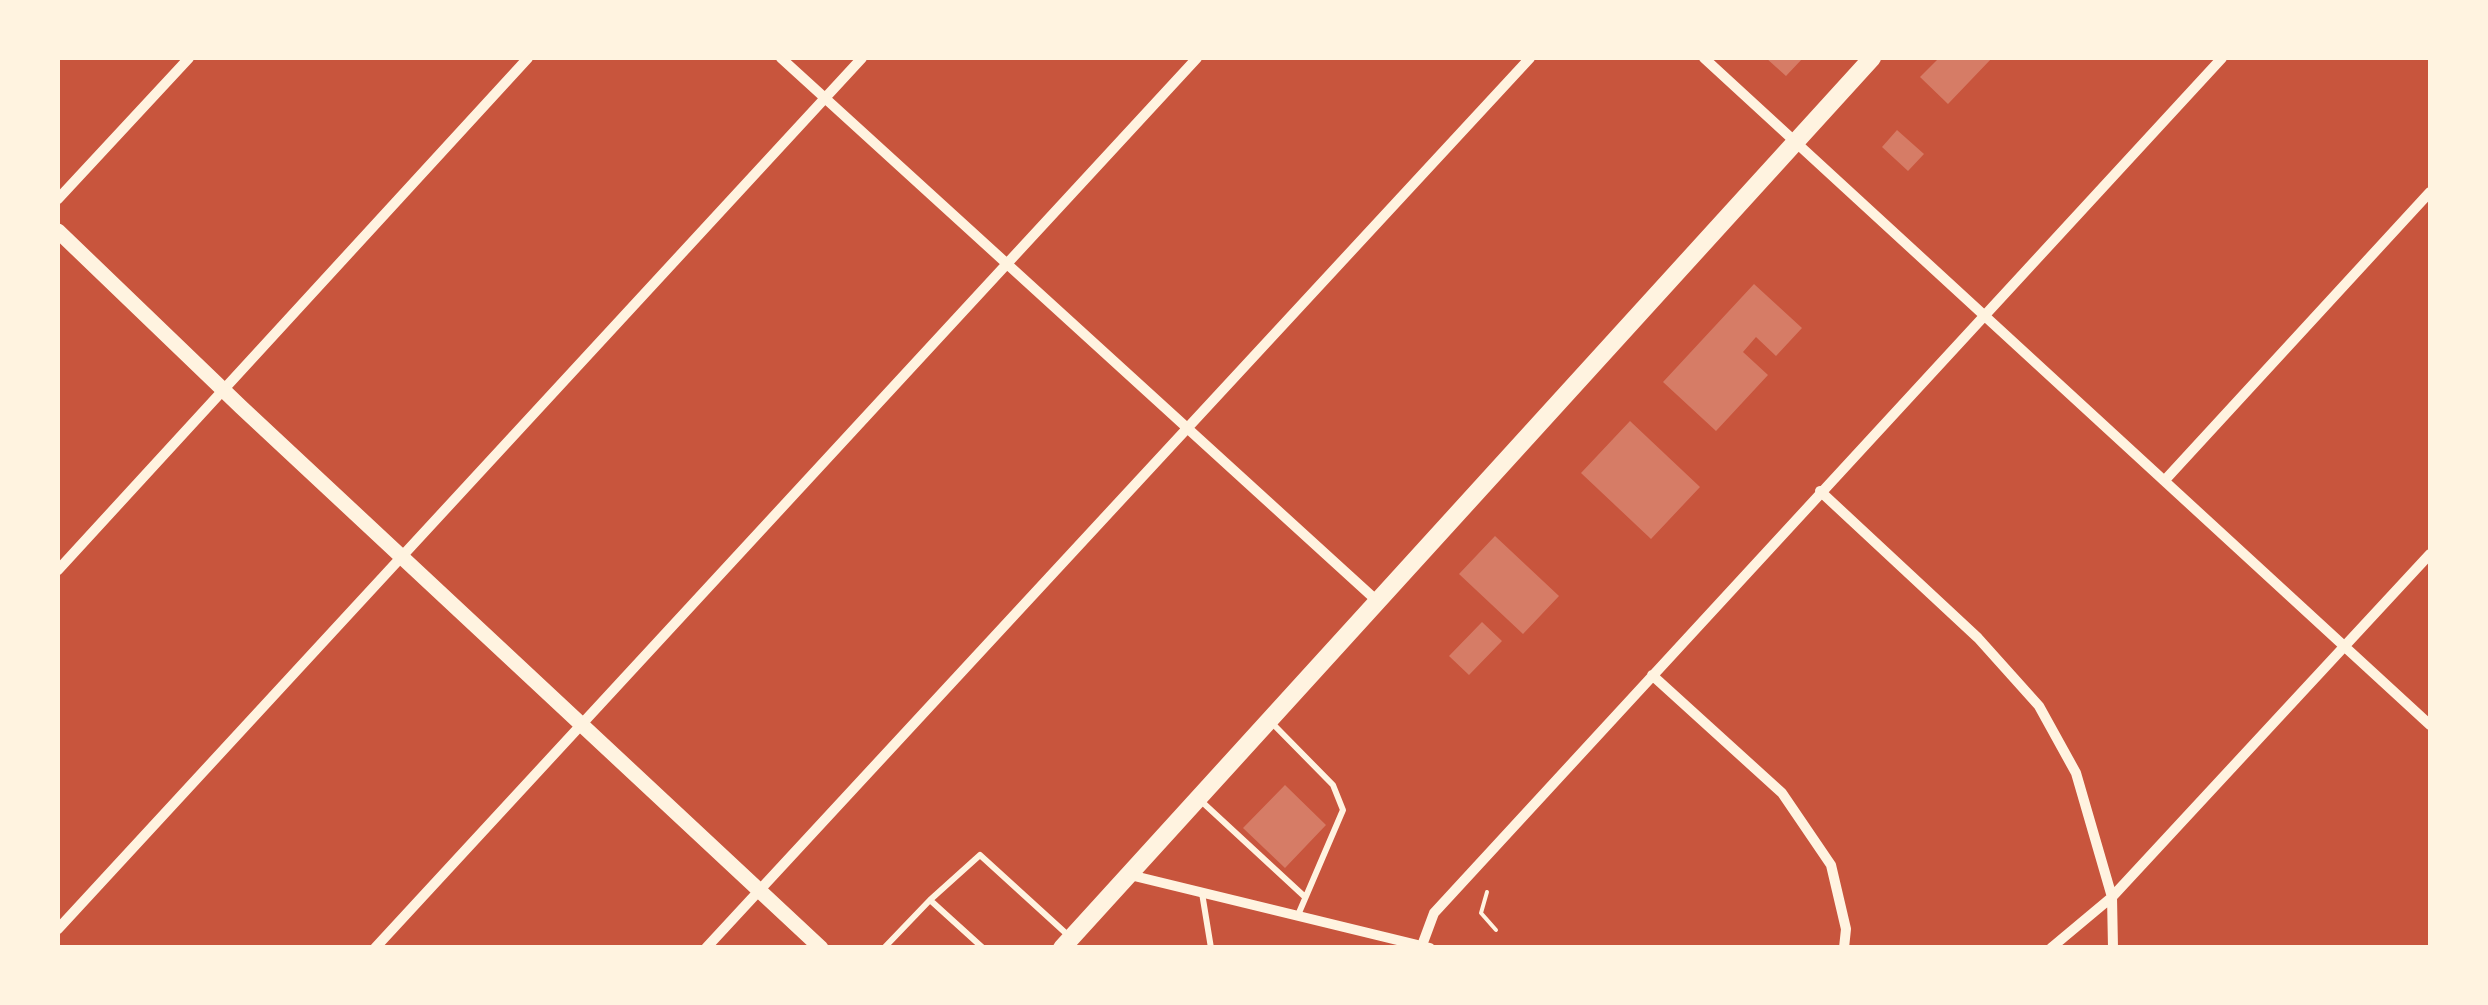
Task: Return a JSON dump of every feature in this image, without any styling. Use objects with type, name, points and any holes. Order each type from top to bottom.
[{"type":"main road","points":[[1066,942],[1872,58]]},
{"type":"street","points":[[58,199],[189,58]]},
{"type":"street","points":[[58,570],[528,58]]},
{"type":"street","points":[[781,58],[1376,600]]},
{"type":"street","points":[[58,929],[862,58]]},
{"type":"street","points":[[375,948],[1197,58]]},
{"type":"street","points":[[706,948],[1530,58]]},
{"type":"street","points":[[1704,58],[2430,725]]},
{"type":"street","points":[[1130,875],[1424,947],[1434,913],[2222,58]]},
{"type":"street","points":[[2165,480],[2430,192]]},
{"type":"street","points":[[58,231],[821,948]]},
{"type":"street","points":[[1820,491],[1978,638],[2039,706],[2076,772],[2112,897],[2113,948]]},
{"type":"street","points":[[2051,948],[2112,897],[2430,554]]},
{"type":"street","points":[[1652,675],[1782,793],[1831,865],[1846,929],[1844,948]]},
{"type":"lane","points":[[1270,721],[1333,785],[1344,810],[1298,916]]},
{"type":"lane","points":[[1199,800],[1305,898]]},
{"type":"lane","points":[[884,948],[980,855],[1066,942]]},
{"type":"lane","points":[[1202,892],[1211,948]]},
{"type":"lane","points":[[930,900],[983,948]]},
{"type":"path","points":[[1487,892],[1481,913],[1496,930]]},
{"type":"building","points":[[1766,58],[1803,58],[1786,76]]},
{"type":"building","points":[[1939,58],[1992,58],[1948,104],[1920,77]]},
{"type":"building","points":[[1897,130],[1924,154],[1908,171],[1882,147]]},
{"type":"building","points":[[1754,284],[1802,328],[1776,356],[1756,337],[1743,352],[1768,375],[1716,431],[1663,382]]},
{"type":"building","points":[[1630,421],[1700,487],[1651,539],[1581,473]]},
{"type":"building","points":[[1495,536],[1559,596],[1523,634],[1459,574]]},
{"type":"building","points":[[1482,622],[1502,641],[1469,675],[1449,656]]},
{"type":"building","points":[[1285,785],[1326,825],[1285,868],[1243,828]]}]
